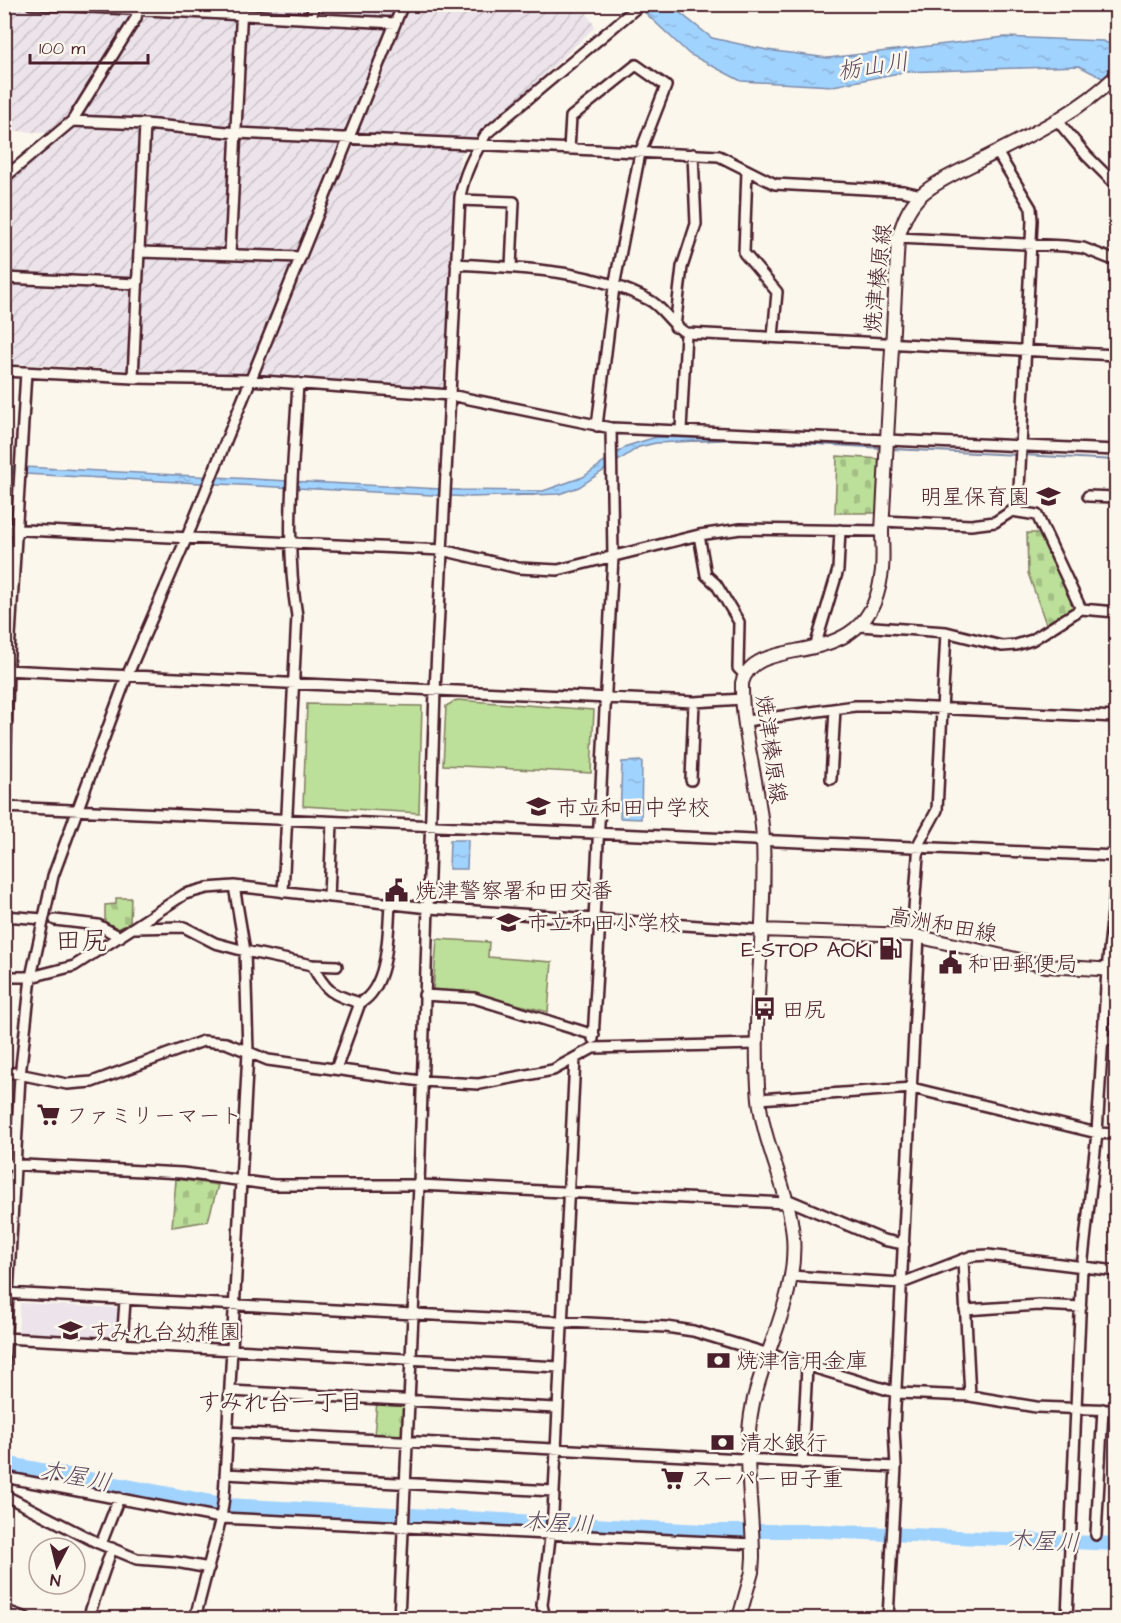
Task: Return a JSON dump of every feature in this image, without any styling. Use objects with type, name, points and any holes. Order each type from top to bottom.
[{"type":"main road","name":"焼津榛原線","points":[[739,1618],[752,1572],[753,1541],[748,1430],[753,1401],[769,1356],[790,1276],[793,1237],[785,1200],[765,1137],[759,1099],[758,1044],[763,842],[743,699],[744,674],[754,664],[773,656],[834,642],[860,626],[878,591],[882,576],[886,439],[898,238],[904,216],[921,195],[940,182],[1058,120],[1102,90],[1116,76]]},
{"type":"main road","name":"高洲和田線","points":[[760,930],[916,936],[1046,966],[1112,970]]},
{"type":"street","points":[[31,4],[140,9],[242,9],[312,18],[395,23]]},
{"type":"street","points":[[312,18],[313,4]]},
{"type":"street","points":[[4,1367],[20,1076],[31,977],[53,876],[127,676],[187,537],[403,4]]},
{"type":"street","points":[[399,1618],[419,1185],[424,995],[429,908],[429,826],[444,485],[463,178],[480,144],[497,123],[641,4]]},
{"type":"street","points":[[4,178],[72,121],[140,9]]},
{"type":"street","points":[[230,254],[242,9]]},
{"type":"street","points":[[569,149],[571,117],[636,65],[666,86],[640,153],[614,287],[597,426]]},
{"type":"street","points":[[1058,120],[1087,156],[1116,184]]},
{"type":"street","points":[[72,121],[146,124],[237,133],[719,156],[775,184],[903,191],[921,195]]},
{"type":"street","points":[[133,378],[146,124]]},
{"type":"street","points":[[997,152],[1030,208],[1031,244],[1018,510]]},
{"type":"street","points":[[675,327],[682,267],[696,224],[693,154]]},
{"type":"street","points":[[747,170],[744,253],[777,292],[773,337]]},
{"type":"street","points":[[460,200],[514,202],[511,267]]},
{"type":"street","points":[[898,238],[1083,248],[1116,261]]},
{"type":"street","points":[[139,252],[301,257]]},
{"type":"street","points":[[456,264],[557,271],[614,287],[651,300],[675,327],[686,333],[1116,355]]},
{"type":"street","points":[[4,278],[137,284]]},
{"type":"street","points":[[681,430],[686,333]]},
{"type":"street","points":[[4,371],[133,378],[250,380],[450,395],[610,428],[1116,450]]},
{"type":"street","points":[[4,824],[6,670],[18,529],[26,372]]},
{"type":"street","points":[[283,892],[297,616],[291,581],[290,543],[298,383]]},
{"type":"street","points":[[593,1048],[613,557],[614,515],[609,449],[610,428]]},
{"type":"street","points":[[1088,496],[1116,497]]},
{"type":"street","points":[[4,529],[442,550],[540,571],[558,570],[699,535],[741,529],[840,530],[882,526],[971,525],[995,522],[1012,511],[1018,510],[1037,515],[1081,609]]},
{"type":"street","points":[[815,647],[838,570],[840,530]]},
{"type":"street","points":[[699,535],[706,575],[716,585],[739,622],[738,668],[744,674]]},
{"type":"street","points":[[860,626],[946,632],[1002,646],[1032,640],[1081,609],[1116,612]]},
{"type":"street","points":[[888,1618],[896,1467],[894,1428],[898,1394],[912,1088],[918,848],[937,810],[946,632]]},
{"type":"street","points":[[6,670],[694,702],[743,699]]},
{"type":"street","points":[[691,780],[694,702]]},
{"type":"street","points":[[747,721],[835,709],[893,706],[1116,717]]},
{"type":"street","points":[[831,780],[835,709]]},
{"type":"street","points":[[5,808],[1116,856]]},
{"type":"street","points":[[329,897],[332,823]]},
{"type":"street","points":[[1067,1618],[1082,1268],[1097,1133],[1103,1040],[1112,970],[1116,882]]},
{"type":"street","points":[[195,1618],[221,1518],[230,1391],[248,1052],[245,951],[234,886]]},
{"type":"street","points":[[4,978],[31,977],[74,966],[185,894],[207,888],[234,886],[429,908],[760,930]]},
{"type":"street","points":[[336,1069],[360,1003],[370,997],[386,959],[390,904]]},
{"type":"street","points":[[4,916],[42,919]]},
{"type":"street","points":[[55,920],[98,925],[120,937]]},
{"type":"street","points":[[135,928],[184,927],[215,943],[245,951],[312,965],[338,966]]},
{"type":"street","points":[[312,965],[323,987],[339,996],[360,1003]]},
{"type":"street","points":[[424,995],[474,998],[594,1035]]},
{"type":"street","points":[[1103,1040],[1116,1040]]},
{"type":"street","points":[[4,1071],[67,1084],[92,1082],[203,1041],[226,1043],[268,1060],[421,1081],[479,1084],[553,1070],[593,1048],[758,1044]]},
{"type":"street","points":[[544,1618],[542,1605],[553,1513],[556,1408],[575,1058]]},
{"type":"street","points":[[759,1099],[912,1088],[1097,1133],[1116,1134]]},
{"type":"street","points":[[4,1164],[182,1173],[274,1185],[419,1185],[785,1200],[883,1240],[904,1244]]},
{"type":"street","points":[[790,1276],[902,1283],[963,1260],[988,1255],[1116,1271]]},
{"type":"street","points":[[963,1260],[970,1396]]},
{"type":"street","points":[[7,1294],[666,1327],[693,1331],[898,1394],[970,1396],[1036,1407],[1116,1410]]},
{"type":"street","points":[[122,1344],[125,1301]]},
{"type":"street","points":[[965,1310],[1039,1305],[1081,1306]]},
{"type":"street","points":[[5,1338],[559,1367]]},
{"type":"street","points":[[802,1462],[807,1367]]},
{"type":"street","points":[[230,1391],[556,1408]]},
{"type":"street","points":[[1096,1535],[1103,1409]]},
{"type":"street","points":[[227,1432],[896,1467]]},
{"type":"street","points":[[225,1474],[553,1491]]},
{"type":"street","points":[[4,1477],[221,1518],[402,1527],[550,1530],[753,1541]]},
{"type":"street","points":[[4,1495],[101,1544],[137,1559],[176,1562],[209,1568]]},
{"type":"street","points":[[101,1544],[119,1498]]},
{"type":"street","points":[[88,1618],[112,1548]]},
{"type":"street","points":[[4,1610],[26,1618]]},
{"type":"shaded area","points":[[582,4],[595,27],[460,155],[442,387],[5,363],[4,189],[57,134],[5,130],[5,5]]},
{"type":"shaded area","points":[[20,1303],[121,1308],[118,1342],[18,1336]]},
{"type":"green space","points":[[837,456],[880,459],[877,513],[835,513]]},
{"type":"green space","points":[[1027,533],[1039,533],[1074,607],[1046,624],[1028,573]]},
{"type":"green space","points":[[457,700],[594,710],[591,773],[443,765],[446,706]]},
{"type":"green space","points":[[307,704],[422,706],[419,813],[303,806]]},
{"type":"green space","points":[[116,898],[131,898],[130,924],[117,929],[105,923],[105,905],[116,904]]},
{"type":"green space","points":[[437,939],[489,942],[488,957],[552,962],[548,1012],[469,992],[433,991]]},
{"type":"green space","points":[[176,1179],[218,1185],[208,1221],[172,1227]]},
{"type":"green space","points":[[377,1401],[406,1402],[404,1438],[374,1436]]},
{"type":"water","name":"栃山川","points":[[637,5],[670,5],[712,38],[767,50],[828,58],[1005,37],[1103,41],[1116,47],[1116,85],[1079,66],[904,72],[833,86],[741,81],[689,54]]},
{"type":"water","points":[[656,437],[736,439],[656,443],[639,447],[579,487],[559,494],[471,497],[5,473],[5,466],[460,490],[543,491],[583,477],[627,446]]},
{"type":"water","points":[[642,761],[641,819],[620,818],[622,762]]},
{"type":"water","points":[[450,840],[468,840],[467,869],[449,869]]},
{"type":"waterway","points":[[694,441],[736,439],[883,448]]},
{"type":"waterway","points":[[892,449],[1018,455]]},
{"type":"waterway","points":[[1023,455],[1116,460]]},
{"type":"waterway","points":[[516,495],[534,495]]},
{"type":"waterway","name":"木屋川","points":[[4,1463],[227,1505],[704,1531],[820,1531],[1116,1544]]},
{"type":"place","name":"明星保育園","points":[[1048,496]]},
{"type":"place","name":"市立和田中学校","points":[[538,807]]},
{"type":"place","name":"焼津警察署和田交番","points":[[397,890]]},
{"type":"place","name":"市立和田小学校","points":[[509,922]]},
{"type":"place","name":"E-STOP AOKI","points":[[890,949]]},
{"type":"place","name":"和田郵便局","points":[[950,963]]},
{"type":"place","name":"田尻","points":[[764,1009]]},
{"type":"place","name":"ファミリーマート","points":[[48,1115]]},
{"type":"place","name":"すみれ台幼稚園","points":[[71,1331]]},
{"type":"place","name":"焼津信用金庫","points":[[718,1360]]},
{"type":"place","name":"清水銀行","points":[[722,1442]]},
{"type":"place","name":"スーパー田子重","points":[[673,1478]]},
{"type":"district","name":"田尻","points":[[81,940]]},
{"type":"district","name":"すみれ台一丁目","points":[[280,1402]]}]
